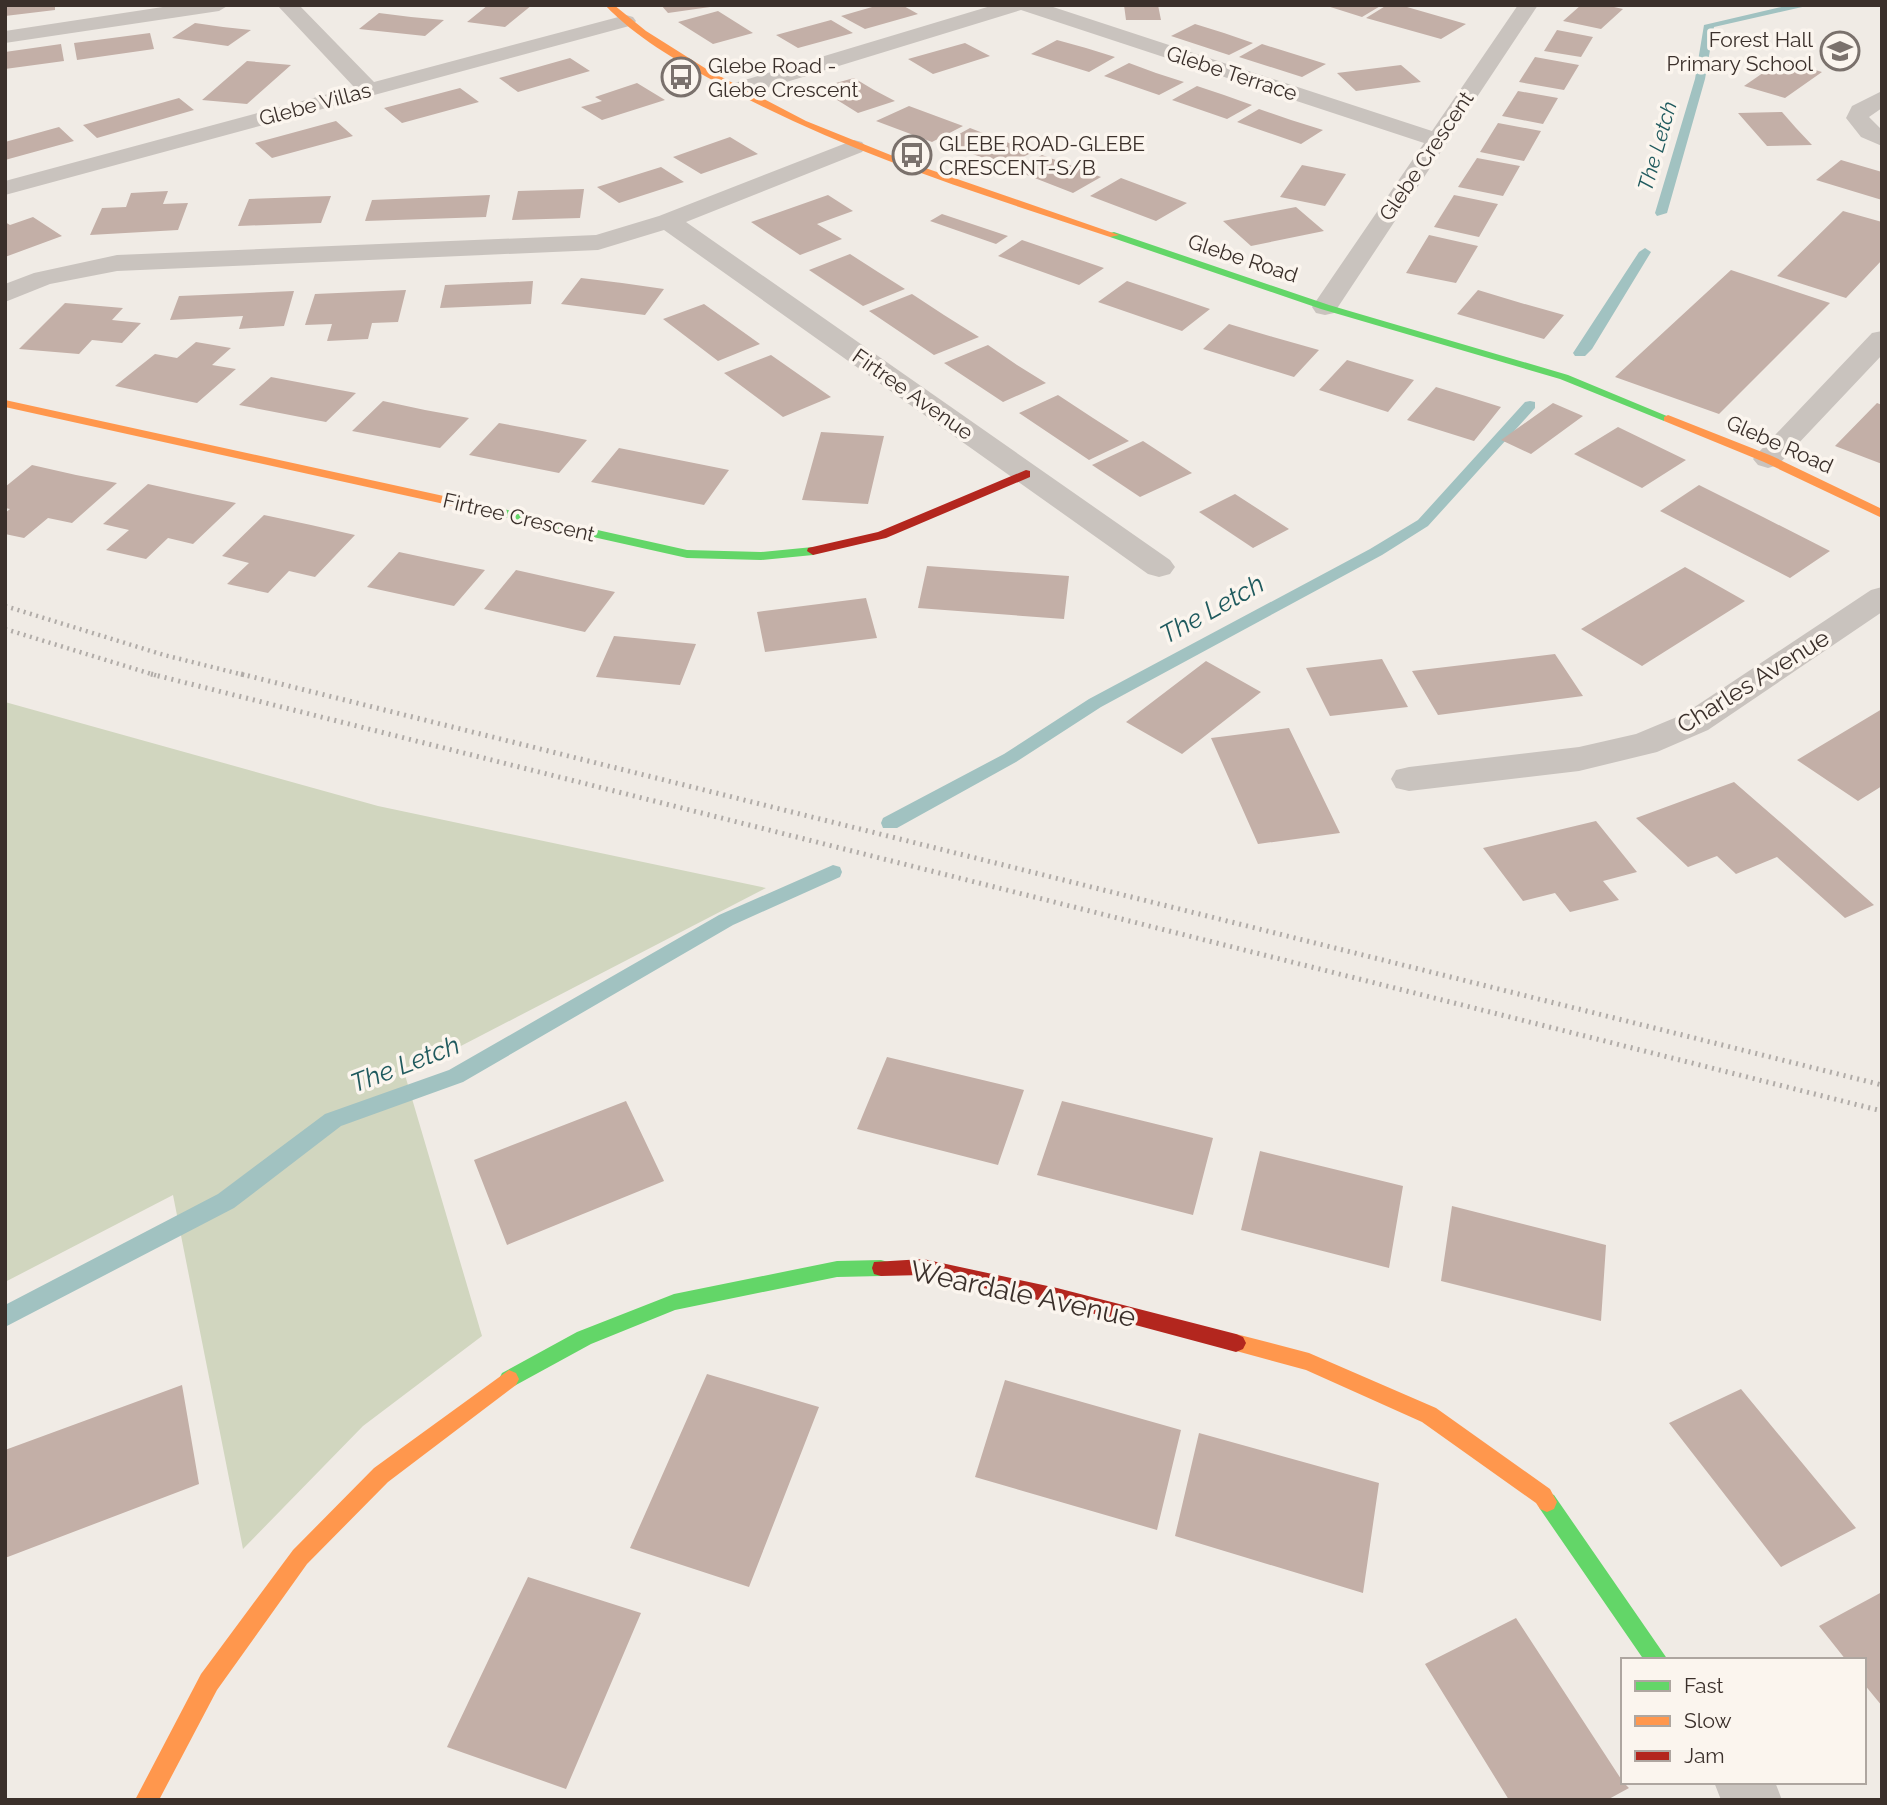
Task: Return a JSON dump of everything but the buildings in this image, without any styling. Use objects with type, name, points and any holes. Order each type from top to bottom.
[{"type":"street","points":[[5,37],[219,5]]},
{"type":"street","points":[[286,5],[368,89]]},
{"type":"street","points":[[736,90],[1016,5]]},
{"type":"street","name":"Glebe Terrace","points":[[1027,5],[1437,140]]},
{"type":"street","name":"Glebe Crescent","points":[[1325,307],[1528,5]]},
{"type":"street","name":"Glebe Villas","points":[[5,188],[368,89],[617,13]]},
{"type":"street","name":"Glebe Road","points":[[617,13],[736,90],[854,147],[1325,307],[1564,377],[1768,459],[1882,514]]},
{"type":"street","points":[[1882,98],[1860,111],[1857,118],[1868,132],[1882,139]]},
{"type":"street","points":[[5,294],[43,278],[117,263],[576,245],[619,237],[668,221],[854,147]]},
{"type":"street","name":"Firtree Avenue","points":[[668,221],[1159,566]]},
{"type":"street","points":[[1768,459],[1882,339]]},
{"type":"street","name":"Firtree Crescent","points":[[5,403],[687,554],[734,558],[779,556],[844,546],[870,538],[1026,474]]},
{"type":"street","name":"Charles Avenue","points":[[1409,779],[1579,759],[1645,744],[1696,722],[1882,597]]},
{"type":"street","name":"Weardale Avenue","points":[[146,1800],[209,1682],[300,1557],[381,1475],[497,1386],[584,1338],[674,1302],[837,1269],[923,1267],[1057,1296],[1309,1362],[1429,1415],[1543,1496],[1656,1658]]},
{"type":"street","points":[[1743,1784],[1754,1800]]},
{"type":"green space","points":[[5,702],[378,806],[766,888],[405,1075],[482,1336],[363,1426],[243,1549],[173,1195],[5,1282]]},
{"type":"waterway","name":"The Letch","points":[[1661,213],[1700,79],[1709,25],[1806,5]]},
{"type":"waterway","name":"The Letch","points":[[1580,353],[1645,252]]},
{"type":"waterway","name":"The Letch","points":[[890,823],[1010,758],[1095,703],[1376,552],[1423,523],[1530,405]]},
{"type":"waterway","name":"The Letch","points":[[5,1317],[226,1201],[333,1120],[456,1076],[726,920],[833,872]]},
{"type":"railway","points":[[5,606],[164,655],[248,676]]},
{"type":"railway","points":[[5,629],[154,675]]},
{"type":"railway","points":[[241,674],[1882,1085]]},
{"type":"railway","points":[[154,675],[1882,1111]]},
{"type":"railway","points":[[154,675],[158,676]]},
{"type":"traffic: fast","points":[[1114,235],[1325,307],[1564,377],[1668,419]]},
{"type":"traffic: fast","points":[[494,511],[687,554],[761,556],[813,551]]},
{"type":"traffic: fast","points":[[509,1379],[584,1338],[674,1302],[837,1269],[881,1268]]},
{"type":"traffic: fast","points":[[1547,1502],[1656,1658]]},
{"type":"traffic: slow","points":[[609,5],[643,33],[680,57],[753,99],[803,123],[957,183],[1114,235]]},
{"type":"traffic: slow","points":[[5,403],[494,511]]},
{"type":"traffic: slow","points":[[1668,419],[1768,459],[1882,514]]},
{"type":"traffic: slow","points":[[1236,1343],[1309,1362],[1429,1415],[1543,1496],[1547,1502]]},
{"type":"traffic: slow","points":[[146,1800],[209,1682],[300,1557],[381,1475],[509,1379]]},
{"type":"traffic: jam","points":[[813,551],[882,535],[1026,474]]},
{"type":"traffic: jam","points":[[881,1268],[923,1267],[1057,1296],[1236,1343]]},
{"type":"place","name":"Forest Hall Primary School","points":[[1840,51]]},
{"type":"place","name":"Glebe Road - Glebe Crescent","points":[[681,77]]},
{"type":"place","name":"GLEBE ROAD-GLEBE CRESCENT-S/B","points":[[912,155]]}]
